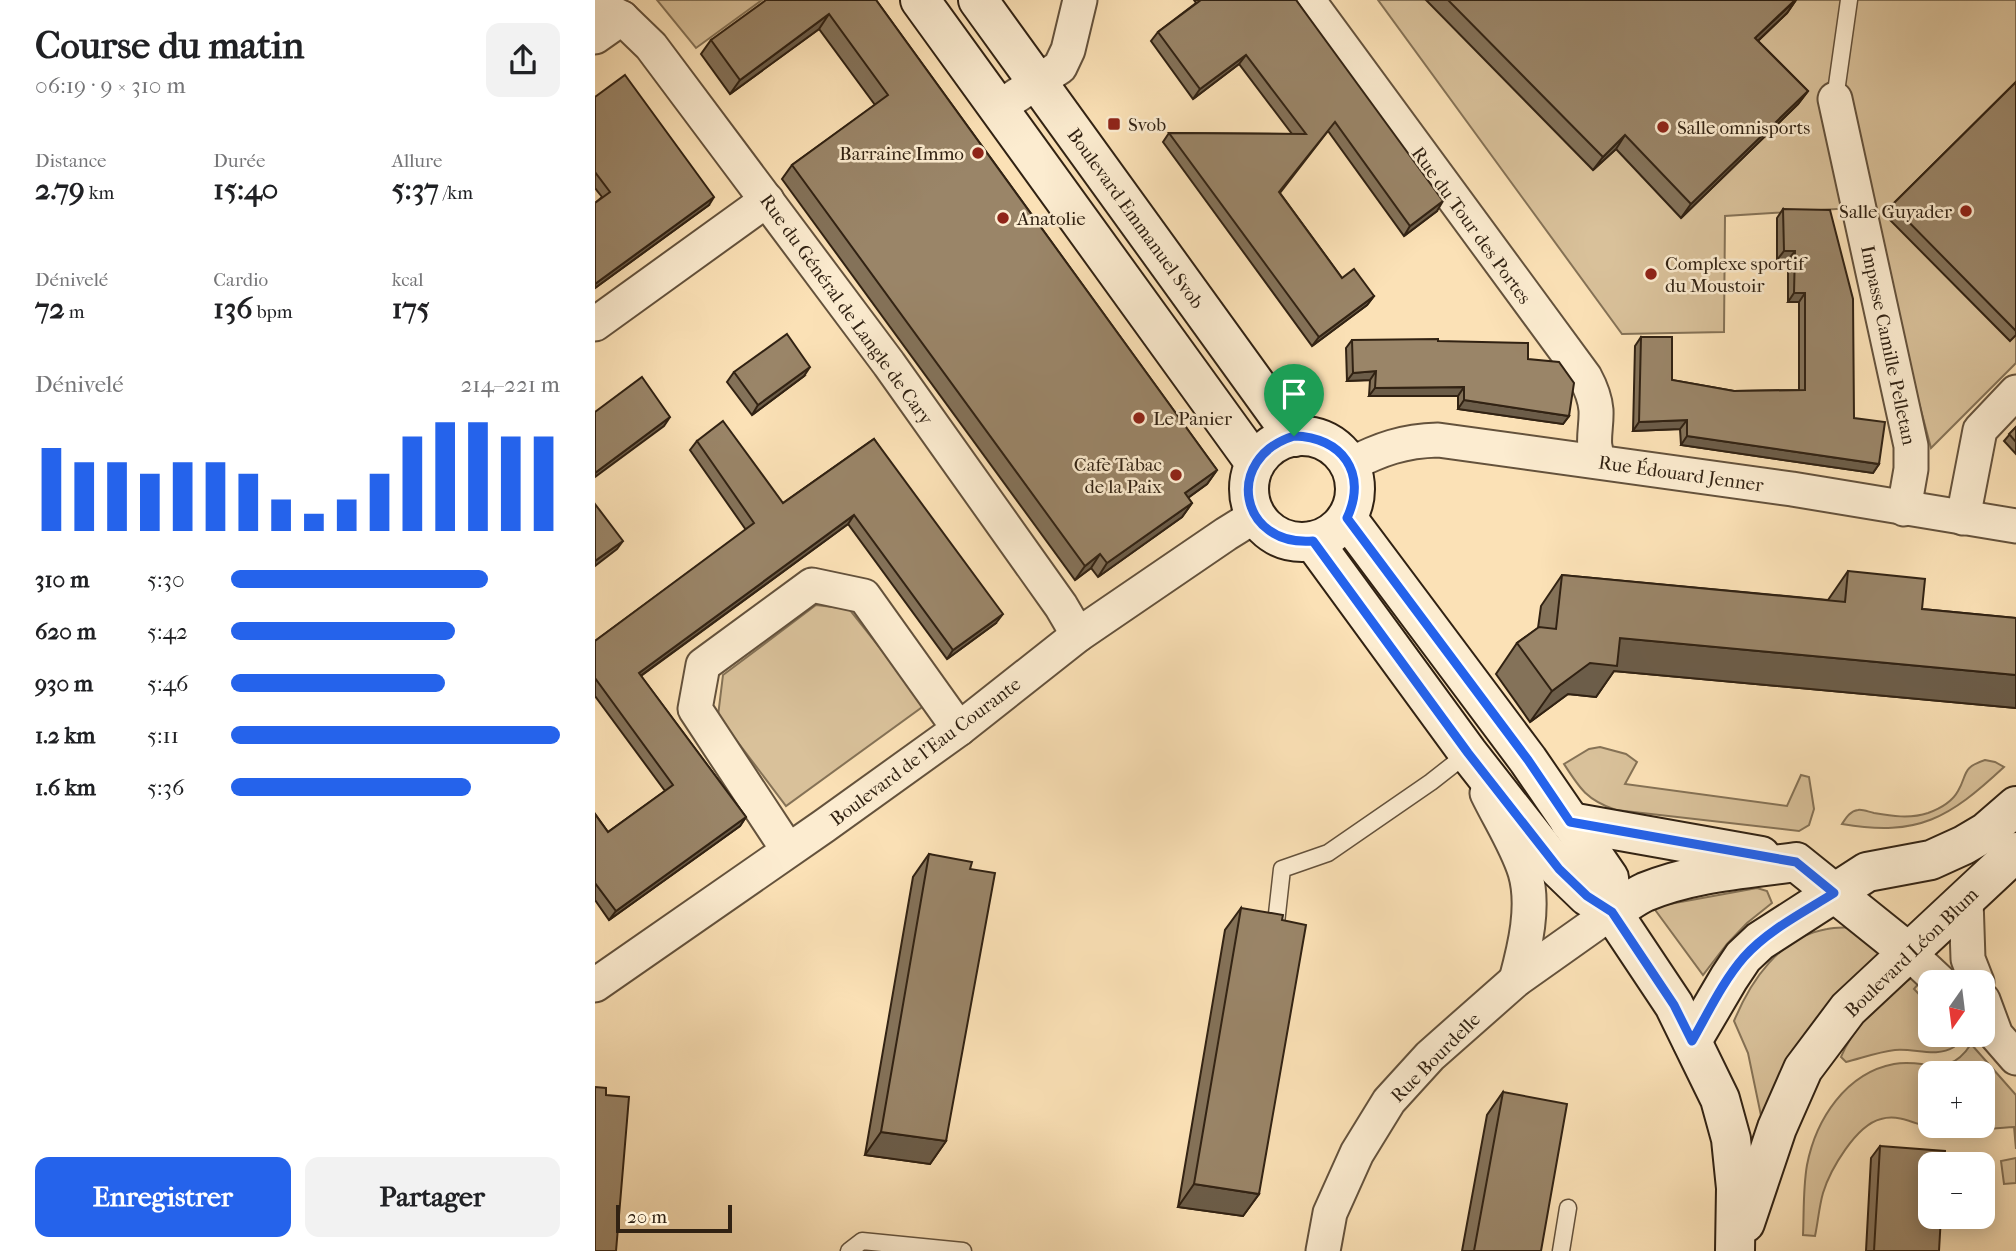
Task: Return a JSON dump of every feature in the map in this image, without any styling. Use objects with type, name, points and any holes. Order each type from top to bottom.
[{"type":"main road","points":[[920,0],[1255,463]]},
{"type":"main road","name":"Boulevard Emmanuel Svob","points":[[978,0],[1294,436]]},
{"type":"main road","points":[[1294,436],[1311,437],[1326,442],[1339,452],[1349,465],[1354,478],[1353,505],[1347,518],[1326,537],[1313,541],[1296,542],[1280,538],[1266,529],[1255,516],[1249,498],[1249,481],[1255,463],[1265,450],[1278,441],[1294,436]]},
{"type":"main road","points":[[1347,518],[1528,760],[1609,878],[1612,912]]},
{"type":"main road","points":[[1313,541],[1468,753],[1559,869],[1587,896],[1612,912],[1674,1005],[1720,1099],[1731,1139],[1736,1188],[1735,1251]]},
{"type":"main road","points":[[1570,822],[1821,868],[1867,872],[1931,860],[1986,832],[2016,806]]},
{"type":"main road","name":"Boulevard Léon Blum","points":[[1735,1251],[1777,1128],[1803,1069],[1848,1009],[2016,852]]},
{"type":"main road","points":[[1612,912],[1643,893],[1675,882],[1713,873],[1796,862],[1908,952]]},
{"type":"main road","points":[[1692,1041],[1716,998],[1744,957],[1760,941],[1867,872]]},
{"type":"street","points":[[998,108],[1059,67],[1068,50],[1080,0]]},
{"type":"street","name":"Rue du Tour des Portes","points":[[1308,0],[1585,377],[1593,392],[1596,410],[1593,448],[1600,461]]},
{"type":"street","points":[[595,37],[608,11]]},
{"type":"street","name":"Rue du Général de Langle de Cary","points":[[608,11],[651,46],[767,200],[889,365],[1078,635]]},
{"type":"street","name":"Impasse Camille Pelletan","points":[[1835,99],[1911,446],[1911,469],[1904,509]]},
{"type":"street","points":[[595,324],[767,200]]},
{"type":"street","points":[[1963,518],[1980,430],[2016,392]]},
{"type":"street","name":"Rue Édouard Jenner","points":[[1349,465],[1385,448],[1411,441],[1439,440],[1792,489],[2016,526]]},
{"type":"street","name":"Boulevard de l'Eau Courante","points":[[595,985],[959,729],[1078,635],[1255,516]]},
{"type":"street","points":[[788,850],[695,709],[703,665],[813,585],[864,596],[959,729]]},
{"type":"street","points":[[1468,753],[1525,871],[1529,894],[1528,912],[1524,950],[1516,980]]},
{"type":"street","points":[[1966,899],[1968,960],[1972,970]]},
{"type":"street","name":"Rue Bourdelle","points":[[1323,1251],[1331,1213],[1357,1153],[1389,1101],[1430,1056],[1516,980],[1612,912]]},
{"type":"street","points":[[1908,952],[1927,970]]},
{"type":"lane","points":[[1835,99],[1849,0]]},
{"type":"lane","points":[[1276,923],[1282,869],[1328,853],[1468,753]]},
{"type":"lane","points":[[1561,1251],[1568,1208]]},
{"type":"lane","points":[[849,1251],[862,1241],[964,1251]]},
{"type":"shaded area","points":[[657,0],[762,0],[696,48]]},
{"type":"shaded area","name":"Complexe sportif du Moustoir","points":[[1378,0],[2016,0],[2016,363],[1931,448],[1867,207],[1725,216],[1724,332],[1622,334]]},
{"type":"shaded area","points":[[816,605],[849,609],[925,705],[786,806],[718,716],[723,675]]},
{"type":"shaded area","points":[[1600,747],[1626,754],[1637,762],[1625,784],[1787,806],[1801,775],[1809,777],[1814,809],[1809,825],[1799,831],[1616,810],[1585,793],[1564,764],[1589,749]]},
{"type":"shaded area","points":[[1985,760],[2004,767],[1966,799],[1931,820],[1892,828],[1842,824],[1850,813],[1858,810],[1901,816],[1921,815],[1932,811],[1952,799],[1966,772]]},
{"type":"shaded area","points":[[1757,888],[1767,891],[1772,903],[1747,923],[1703,975],[1653,907]]},
{"type":"shaded area","points":[[1855,927],[1884,956],[1764,1130],[1748,1053],[1734,1021],[1749,990],[1781,951],[1810,934],[1830,928]]},
{"type":"shaded area","points":[[1918,976],[1918,984],[1914,989],[1918,993],[1918,1047],[1954,1047],[1940,1052],[1895,1050],[1846,1062],[1841,1057],[1853,1035],[1872,1012],[1905,983]]},
{"type":"shaded area","points":[[1969,1047],[1974,1047],[1986,1061],[1954,1061]]},
{"type":"shaded area","points":[[1906,1063],[1918,1064],[1918,1124],[1888,1118],[1872,1123],[1862,1130],[1831,1173],[1823,1193],[1815,1236],[1803,1235],[1807,1165],[1811,1148],[1826,1115],[1836,1101],[1861,1077],[1877,1069]]},
{"type":"shaded area","points":[[1995,1071],[2016,1095],[2016,1149],[2014,1127],[1995,1129]]},
{"type":"shaded area","points":[[2016,1158],[2016,1183],[2004,1184],[2001,1161]]},
{"type":"building","points":[[766,0],[876,0],[1217,470],[1185,493],[1192,503],[1107,563],[1100,554],[1085,566],[792,165],[888,95],[829,14],[740,80],[711,40]]},
{"type":"building","points":[[1201,0],[1296,0],[1443,201],[1410,226],[1335,122],[1279,192],[1342,278],[1354,269],[1374,296],[1319,337],[1169,133],[1306,134],[1246,55],[1200,89],[1158,32]]},
{"type":"building","name":"Salle omnisports","points":[[1448,0],[1795,0],[1755,38],[1808,91],[1691,204],[1625,135],[1603,157]]},
{"type":"building","points":[[625,75],[714,197],[595,284],[595,203],[610,192],[595,172],[595,97]]},
{"type":"building","name":"Salle Guyader","points":[[2016,82],[2016,331],[1892,205]]},
{"type":"building","points":[[1783,209],[1830,210],[1853,299],[1854,418],[1885,422],[1879,464],[1687,436],[1687,420],[1639,422],[1641,337],[1672,337],[1672,380],[1734,391],[1805,390],[1805,293],[1794,293],[1795,251],[1784,251]]},
{"type":"building","points":[[787,334],[810,367],[758,405],[734,372]]},
{"type":"building","points":[[1438,339],[1528,343],[1528,359],[1559,362],[1574,383],[1569,416],[1464,400],[1464,387],[1375,388],[1376,371],[1353,373],[1352,340]]},
{"type":"building","points":[[642,377],[670,417],[595,473],[595,412]]},
{"type":"building","points":[[723,421],[783,503],[874,439],[1003,614],[953,650],[854,515],[639,673],[746,817],[616,911],[595,883],[595,814],[608,832],[673,785],[595,678],[595,641],[754,523],[697,441]]},
{"type":"building","points":[[2016,427],[2016,442],[2009,434]]},
{"type":"building","points":[[595,504],[623,541],[595,561]]},
{"type":"building","points":[[1848,571],[1925,579],[1922,609],[2016,618],[2016,675],[1620,638],[1617,666],[1590,663],[1552,691],[1517,643],[1539,627],[1556,629],[1562,575],[1845,602]]},
{"type":"building","points":[[929,854],[972,862],[970,869],[995,873],[946,1141],[881,1132]]},
{"type":"building","points":[[1241,908],[1283,915],[1282,920],[1306,925],[1259,1194],[1194,1184]]},
{"type":"building","points":[[595,1087],[606,1088],[606,1095],[629,1097],[616,1251],[595,1251]]},
{"type":"building","points":[[1503,1092],[1567,1104],[1541,1251],[1474,1251]]},
{"type":"building","points":[[1880,1146],[1945,1151],[1918,1152],[1918,1229],[1940,1229],[1939,1251],[1874,1251]]},
{"type":"place","name":"Svob","points":[[1114,124]]},
{"type":"place","name":"Salle omnisports","points":[[1663,127]]},
{"type":"place","name":"Barraine Immo","points":[[978,153]]},
{"type":"place","name":"Salle Guyader","points":[[1966,211]]},
{"type":"place","name":"Anatolie","points":[[1003,218]]},
{"type":"place","name":"Complexe sportif du Moustoir","points":[[1651,274]]},
{"type":"place","name":"Le Panier","points":[[1139,418]]},
{"type":"place","name":"Cafe Tabac de la Paix","points":[[1176,475]]},
{"type":"route","points":[[1294,436],[1311,437],[1326,442],[1339,452],[1349,465],[1355,491],[1347,518],[1528,760],[1570,822],[1796,862],[1834,893],[1760,941],[1744,957],[1716,998],[1692,1041],[1674,1005],[1612,912],[1587,896],[1559,869],[1468,753],[1313,541],[1296,542],[1280,538],[1266,529],[1255,516],[1249,498],[1249,481],[1255,463],[1265,450],[1278,441],[1294,436]]}]
